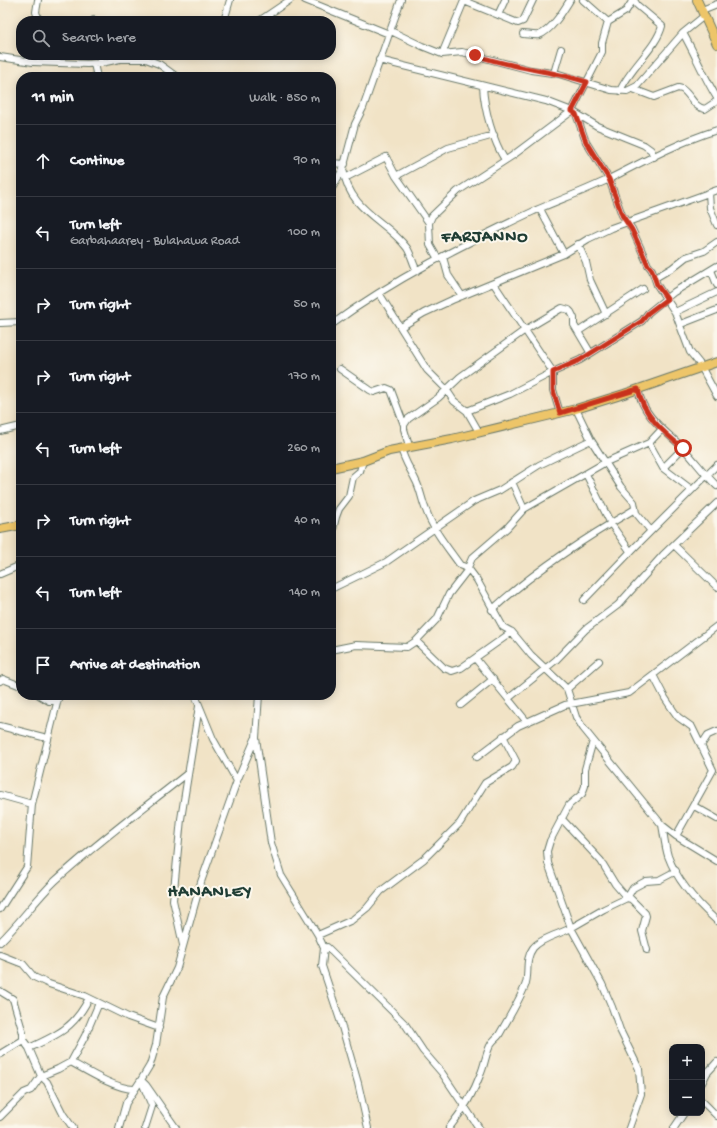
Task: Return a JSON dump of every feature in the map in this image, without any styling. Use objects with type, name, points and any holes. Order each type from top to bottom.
[{"type":"main road","points":[[697,0],[717,44]]},
{"type":"main road","points":[[336,467],[363,461],[380,453],[409,446],[479,432],[576,409],[717,362]]},
{"type":"main road","points":[[0,529],[16,526]]},
{"type":"street","points":[[37,16],[36,12],[38,0]]},
{"type":"street","points":[[225,16],[230,0]]},
{"type":"street","points":[[268,16],[290,0]]},
{"type":"street","points":[[305,0],[390,32],[442,54],[462,52],[504,64],[554,73],[587,82],[601,88],[620,91],[633,89],[654,97],[678,88],[682,89],[697,106],[705,109],[717,99],[709,85],[698,59],[683,33]]},
{"type":"street","points":[[336,181],[344,166],[354,129],[366,101],[401,0]]},
{"type":"street","points":[[498,14],[505,0]]},
{"type":"street","points":[[442,54],[464,1],[518,23],[521,22],[533,0]]},
{"type":"street","points":[[523,34],[538,35],[545,30],[556,21],[570,0]]},
{"type":"street","points":[[583,0],[608,22]]},
{"type":"street","points":[[429,223],[442,205],[458,191],[574,112],[602,52],[602,43],[608,22],[626,11],[634,0],[637,5],[662,26],[658,36],[637,63],[620,91]]},
{"type":"street","points":[[633,89],[683,33],[703,13],[717,4]]},
{"type":"street","points":[[554,73],[561,49]]},
{"type":"street","points":[[0,57],[16,59]]},
{"type":"street","points":[[20,60],[33,62],[98,63],[114,60]]},
{"type":"street","points":[[97,72],[98,60]]},
{"type":"street","points":[[149,60],[159,64],[170,72]]},
{"type":"street","points":[[379,60],[546,101],[574,112],[597,126],[644,145],[651,150],[654,157]]},
{"type":"street","points":[[483,86],[484,103],[494,135],[505,160]]},
{"type":"street","points":[[574,112],[586,142],[609,179],[618,207],[632,230],[648,265],[681,324],[690,352],[717,396]]},
{"type":"street","points":[[336,322],[456,248],[609,179],[695,138],[717,130]]},
{"type":"street","points":[[396,176],[448,148],[494,135]]},
{"type":"street","points":[[345,178],[386,157],[396,176],[416,202],[429,223],[430,245],[440,258],[448,275],[462,296]]},
{"type":"street","points":[[336,164],[344,166]]},
{"type":"street","points":[[344,166],[345,178],[356,199],[366,213],[408,250],[417,271]]},
{"type":"street","points":[[401,327],[424,313],[564,254],[578,244],[626,222],[690,198],[717,190]]},
{"type":"street","points":[[709,193],[710,208],[717,225]]},
{"type":"street","points":[[540,209],[564,254]]},
{"type":"street","points":[[655,278],[672,268],[681,260],[704,251],[717,242]]},
{"type":"street","points":[[578,244],[586,262],[590,280],[606,314]]},
{"type":"street","points":[[467,411],[516,391],[553,372],[573,364],[642,321],[648,313],[684,285],[717,266]]},
{"type":"street","points":[[711,270],[717,285]]},
{"type":"street","points":[[494,284],[553,372],[553,390],[560,413]]},
{"type":"street","points":[[579,331],[643,289]]},
{"type":"street","points":[[675,312],[717,292]]},
{"type":"street","points":[[379,294],[427,370],[446,389],[454,400],[467,411],[479,432]]},
{"type":"street","points":[[404,425],[412,416],[438,398],[460,376],[525,330],[562,308],[571,312],[574,318],[574,325],[579,331],[590,352]]},
{"type":"street","points":[[681,324],[717,310]]},
{"type":"street","points":[[0,323],[16,322]]},
{"type":"street","points":[[340,369],[374,392],[386,388],[391,390],[404,425],[409,446]]},
{"type":"street","points":[[638,389],[640,401],[646,412],[683,448],[707,477],[717,486]]},
{"type":"street","points":[[576,409],[591,440],[621,487],[634,502],[635,509],[639,517],[651,531]]},
{"type":"street","points":[[0,431],[16,427]]},
{"type":"street","points":[[336,649],[356,645],[406,646],[416,641],[437,619],[449,594],[468,568],[475,554],[507,528],[524,509],[606,462],[648,443],[662,429]]},
{"type":"street","points":[[336,587],[386,562],[474,501],[494,493],[551,459],[591,440]]},
{"type":"street","points":[[648,443],[663,468],[692,490]]},
{"type":"street","points":[[401,448],[404,461],[417,482],[426,510],[435,527],[460,565],[468,568],[490,600],[492,610],[503,627],[512,632],[531,655],[567,689],[576,717],[593,741],[662,825],[676,836],[717,861]]},
{"type":"street","points":[[663,468],[683,448]]},
{"type":"street","points":[[336,517],[339,509],[350,496],[353,477],[360,470],[363,461]]},
{"type":"street","points":[[584,600],[630,551],[707,477],[717,465]]},
{"type":"street","points":[[586,474],[611,524],[630,551]]},
{"type":"street","points":[[512,482],[524,509]]},
{"type":"street","points":[[509,698],[531,678],[546,668],[568,649],[586,629],[618,605],[674,545],[717,503]]},
{"type":"street","points":[[492,610],[554,560],[596,531],[611,524],[635,509]]},
{"type":"street","points":[[674,545],[717,587]]},
{"type":"street","points":[[0,574],[16,567]]},
{"type":"street","points":[[477,757],[503,736],[527,722],[572,703],[629,693],[717,626]]},
{"type":"street","points":[[416,641],[449,671],[461,668],[512,632]]},
{"type":"street","points":[[475,658],[527,722]]},
{"type":"street","points":[[567,689],[599,661]]},
{"type":"street","points":[[654,675],[665,698],[678,717],[692,727],[715,771],[676,836]]},
{"type":"street","points":[[0,681],[2,679],[16,684]]},
{"type":"street","points":[[461,705],[493,679]]},
{"type":"street","points":[[0,909],[27,867],[32,804],[57,700]]},
{"type":"street","points":[[197,700],[213,738],[237,781]]},
{"type":"street","points":[[260,700],[256,738],[271,843],[281,876],[318,935],[324,948],[322,966],[340,1020],[358,1083],[368,1128]]},
{"type":"street","points":[[183,946],[173,900],[181,819],[199,706]]},
{"type":"street","points":[[0,726],[47,738]]},
{"type":"street","points":[[702,744],[708,735],[717,731]]},
{"type":"street","points":[[318,935],[352,920],[367,908],[381,891],[424,858],[460,823],[485,783],[512,767],[516,761],[503,736]]},
{"type":"street","points":[[119,1128],[126,1103],[150,1064],[156,1045],[163,997],[175,974],[201,882],[237,781],[256,738]]},
{"type":"street","points":[[593,741],[585,769],[585,786],[582,794],[569,805],[561,818],[547,852],[548,862],[571,928],[602,984],[620,1030],[639,1069],[641,1094],[629,1128]]},
{"type":"street","points":[[0,942],[54,882],[188,773]]},
{"type":"street","points":[[0,796],[32,804]]},
{"type":"street","points":[[694,806],[717,819]]},
{"type":"street","points":[[561,818],[601,862],[615,884],[627,898],[631,899],[646,916],[642,931],[647,950]]},
{"type":"street","points":[[662,825],[668,856],[676,871],[693,897],[717,921]]},
{"type":"street","points":[[449,1128],[455,1122],[465,1105],[481,1074],[491,1043],[498,1036],[526,984],[526,966],[534,946],[627,898],[633,888],[646,881],[659,880],[676,871]]},
{"type":"street","points":[[324,948],[327,947],[405,1024],[465,1105],[479,1128]]},
{"type":"street","points":[[0,955],[23,964],[34,977],[89,998],[144,1024],[159,1028]]},
{"type":"street","points":[[0,991],[13,999],[23,1033],[23,1040],[30,1048],[41,1076],[47,1082],[63,1114],[73,1128]]},
{"type":"street","points":[[30,1048],[71,1026],[83,1011],[89,998]]},
{"type":"street","points":[[0,1117],[24,1094],[31,1090],[41,1076],[58,1070],[71,1062],[85,1036],[99,1003]]},
{"type":"street","points":[[0,1054],[11,1049],[23,1040]]},
{"type":"street","points":[[71,1062],[104,1079],[128,1089],[134,1089]]},
{"type":"street","points":[[704,1080],[707,1073],[717,1062]]},
{"type":"street","points":[[141,1080],[152,1106],[145,1128]]},
{"type":"street","points":[[141,1080],[176,1128]]},
{"type":"street","points":[[705,1105],[717,1116]]},
{"type":"street","points":[[674,1128],[682,1116]]},
{"type":"district","name":"FARJANNO","points":[[485,238]]},
{"type":"district","name":"HANANLEY","points":[[210,893]]},
{"type":"route","points":[[475,55],[531,70],[559,74],[587,82],[582,89],[572,111],[576,114],[586,142],[609,179],[616,196],[618,207],[632,230],[648,265],[652,270],[657,285],[667,299],[648,313],[642,321],[590,352],[580,360],[553,372],[553,390],[560,408],[560,413],[638,389],[640,401],[646,412],[670,438],[683,448]]}]
